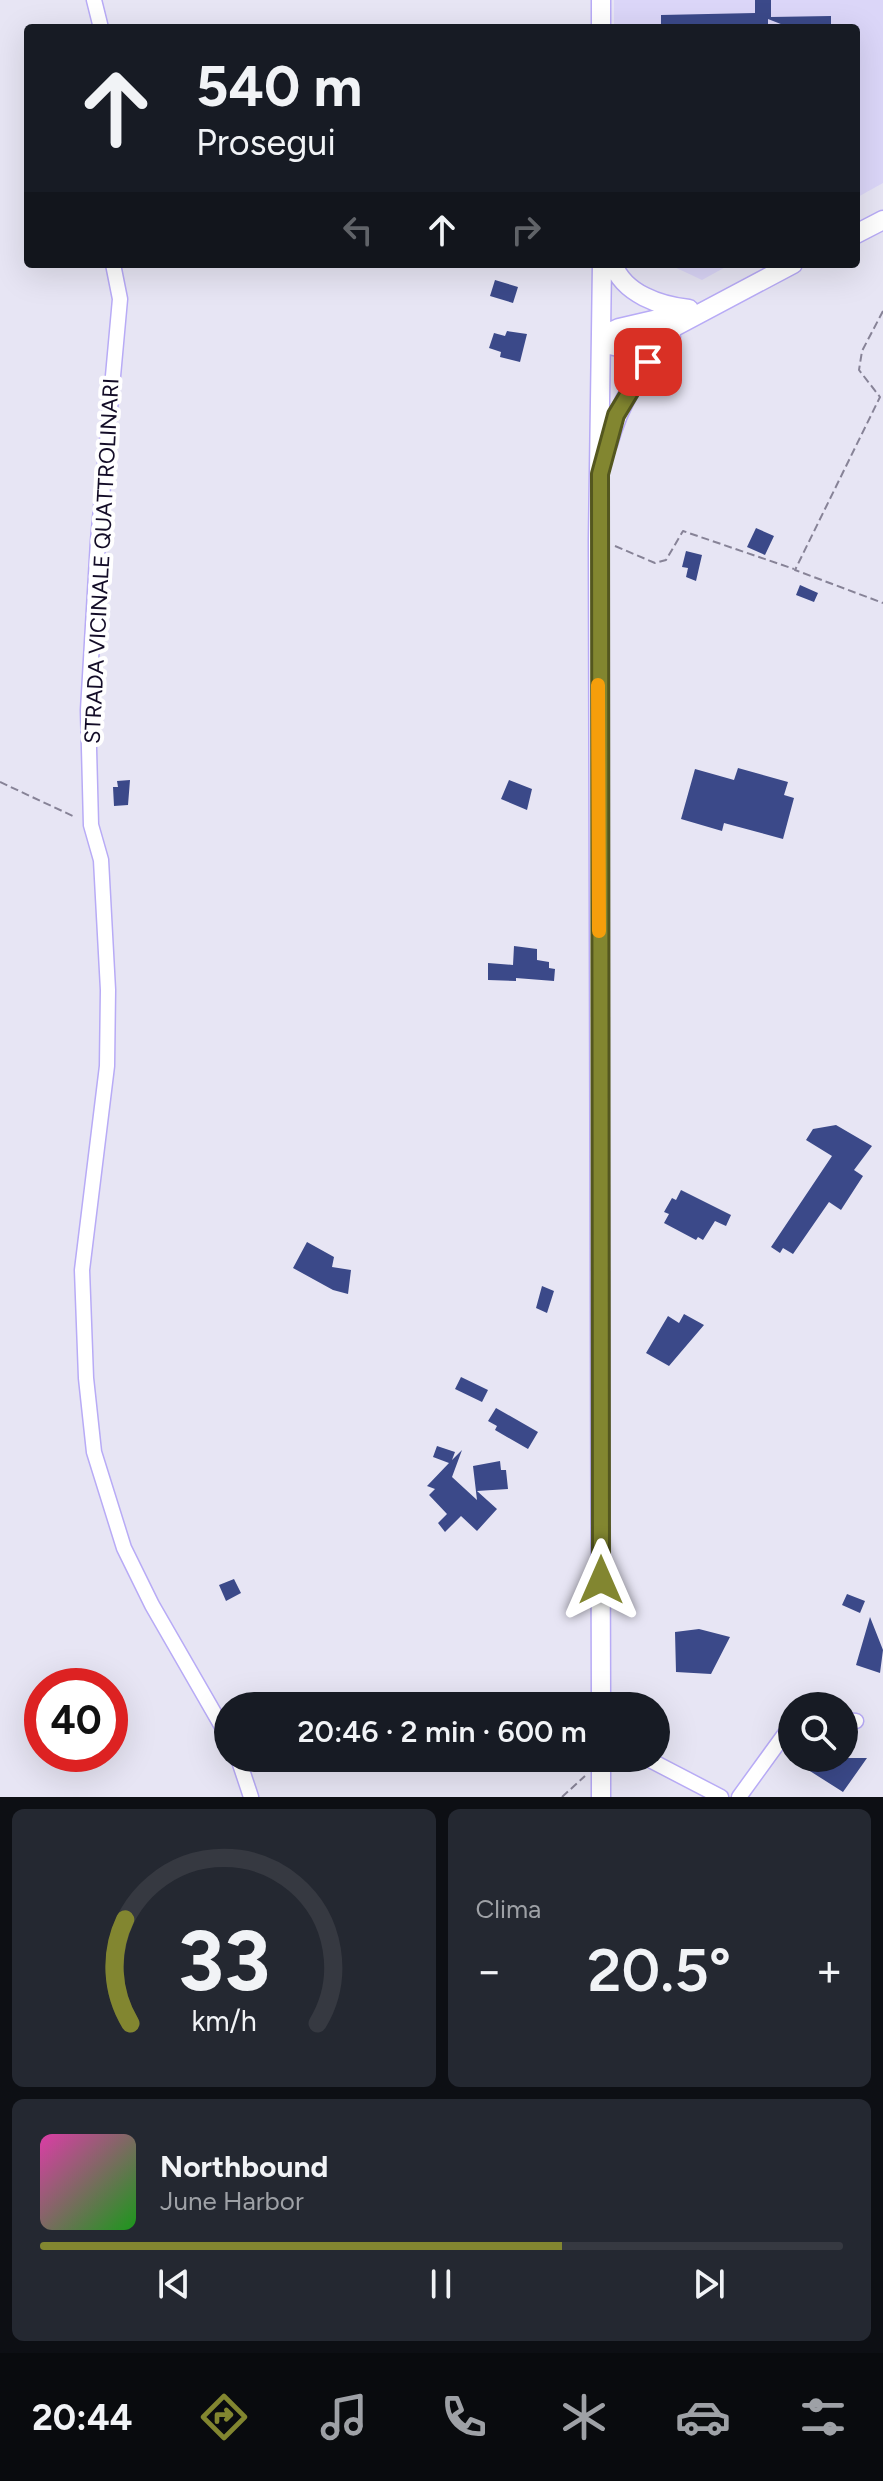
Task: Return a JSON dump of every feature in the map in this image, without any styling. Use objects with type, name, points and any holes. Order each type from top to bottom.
[{"type":"street","points":[[94,0],[100,24]]},
{"type":"street","points":[[601,0],[601,24]]},
{"type":"street","points":[[860,232],[883,220]]},
{"type":"street","name":"STRADA VICINALE QUATTROLINARI","points":[[114,268],[120,299],[98,541],[88,710],[91,825],[101,860],[108,990],[107,1066],[82,1270],[86,1378],[94,1452],[124,1548],[152,1605],[214,1713]]},
{"type":"street","points":[[601,1692],[598,540],[602,268]]},
{"type":"street","points":[[616,268],[632,289],[655,302],[697,313]]},
{"type":"street","points":[[602,336],[619,328],[697,313],[785,268]]},
{"type":"street","points":[[600,474],[616,415],[648,362],[697,313]]},
{"type":"street","points":[[739,1797],[778,1743]]},
{"type":"street","points":[[670,1770],[721,1797]]},
{"type":"street","points":[[243,1772],[251,1797]]},
{"type":"street","points":[[601,1772],[601,1797]]},
{"type":"path","points":[[795,570],[880,397],[859,370],[862,351],[883,311]]},
{"type":"path","points":[[598,540],[655,563],[666,560],[683,531],[883,603]]},
{"type":"path","points":[[0,782],[91,825]]},
{"type":"path","points":[[562,1797],[589,1772]]},
{"type":"shaded area","points":[[614,0],[883,0],[883,183],[860,196],[860,24],[614,24]]},
{"type":"shaded area","points":[[676,268],[724,268],[702,280]]},
{"type":"building","points":[[755,0],[771,0],[771,17],[831,16],[831,24],[781,24],[768,19],[768,24],[661,24],[661,15],[755,13]]},
{"type":"building","points":[[495,280],[518,287],[513,303],[490,296]]},
{"type":"building","points":[[507,331],[527,334],[520,362],[500,357],[501,352],[489,348],[494,333],[505,336]]},
{"type":"building","points":[[756,528],[774,536],[765,555],[747,547]]},
{"type":"building","points":[[686,551],[702,555],[696,581],[686,577],[688,568],[682,567]]},
{"type":"building","points":[[800,585],[818,593],[814,602],[796,595]]},
{"type":"building","points":[[738,768],[788,782],[784,795],[794,798],[783,839],[724,823],[722,831],[681,819],[695,769],[734,780]]},
{"type":"building","points":[[130,780],[128,805],[114,806],[113,787],[118,787],[117,781]]},
{"type":"building","points":[[509,780],[532,789],[527,810],[501,799]]},
{"type":"building","points":[[514,946],[537,949],[537,960],[549,962],[549,968],[555,969],[554,981],[516,978],[516,981],[488,980],[488,963],[513,965]]},
{"type":"building","points":[[836,1125],[872,1146],[854,1170],[863,1176],[841,1210],[829,1202],[793,1254],[783,1248],[780,1253],[771,1247],[832,1156],[806,1140],[813,1129]]},
{"type":"building","points":[[681,1190],[731,1215],[726,1226],[715,1221],[703,1240],[698,1237],[696,1240],[664,1223],[669,1214],[664,1212]]},
{"type":"building","points":[[307,1242],[334,1257],[332,1267],[351,1270],[348,1294],[333,1290],[293,1268]]},
{"type":"building","points":[[542,1286],[554,1291],[547,1313],[536,1308]]},
{"type":"building","points":[[684,1314],[704,1325],[669,1366],[646,1353],[668,1316],[679,1323]]},
{"type":"building","points":[[461,1377],[488,1390],[482,1402],[455,1389]]},
{"type":"building","points":[[496,1408],[538,1432],[528,1449],[495,1430],[497,1426],[488,1421]]},
{"type":"building","points":[[437,1446],[455,1452],[452,1460],[462,1450],[452,1477],[477,1500],[473,1466],[500,1461],[501,1470],[506,1470],[508,1489],[477,1491],[497,1509],[477,1531],[461,1516],[445,1532],[438,1523],[447,1514],[429,1495],[435,1489],[427,1486],[449,1463],[433,1457]]},
{"type":"building","points":[[234,1579],[241,1593],[226,1601],[219,1585]]},
{"type":"building","points":[[847,1594],[865,1601],[860,1613],[842,1605]]},
{"type":"building","points":[[870,1617],[883,1650],[880,1673],[856,1665]]},
{"type":"building","points":[[699,1629],[730,1637],[711,1674],[676,1672],[675,1632]]},
{"type":"building","points":[[858,1758],[867,1758],[858,1771]]},
{"type":"building","points":[[811,1772],[857,1772],[843,1792]]},
{"type":"slow traffic","points":[[598,685],[599,931]]},
{"type":"route","points":[[601,1580],[600,474],[616,415],[648,362]]}]
